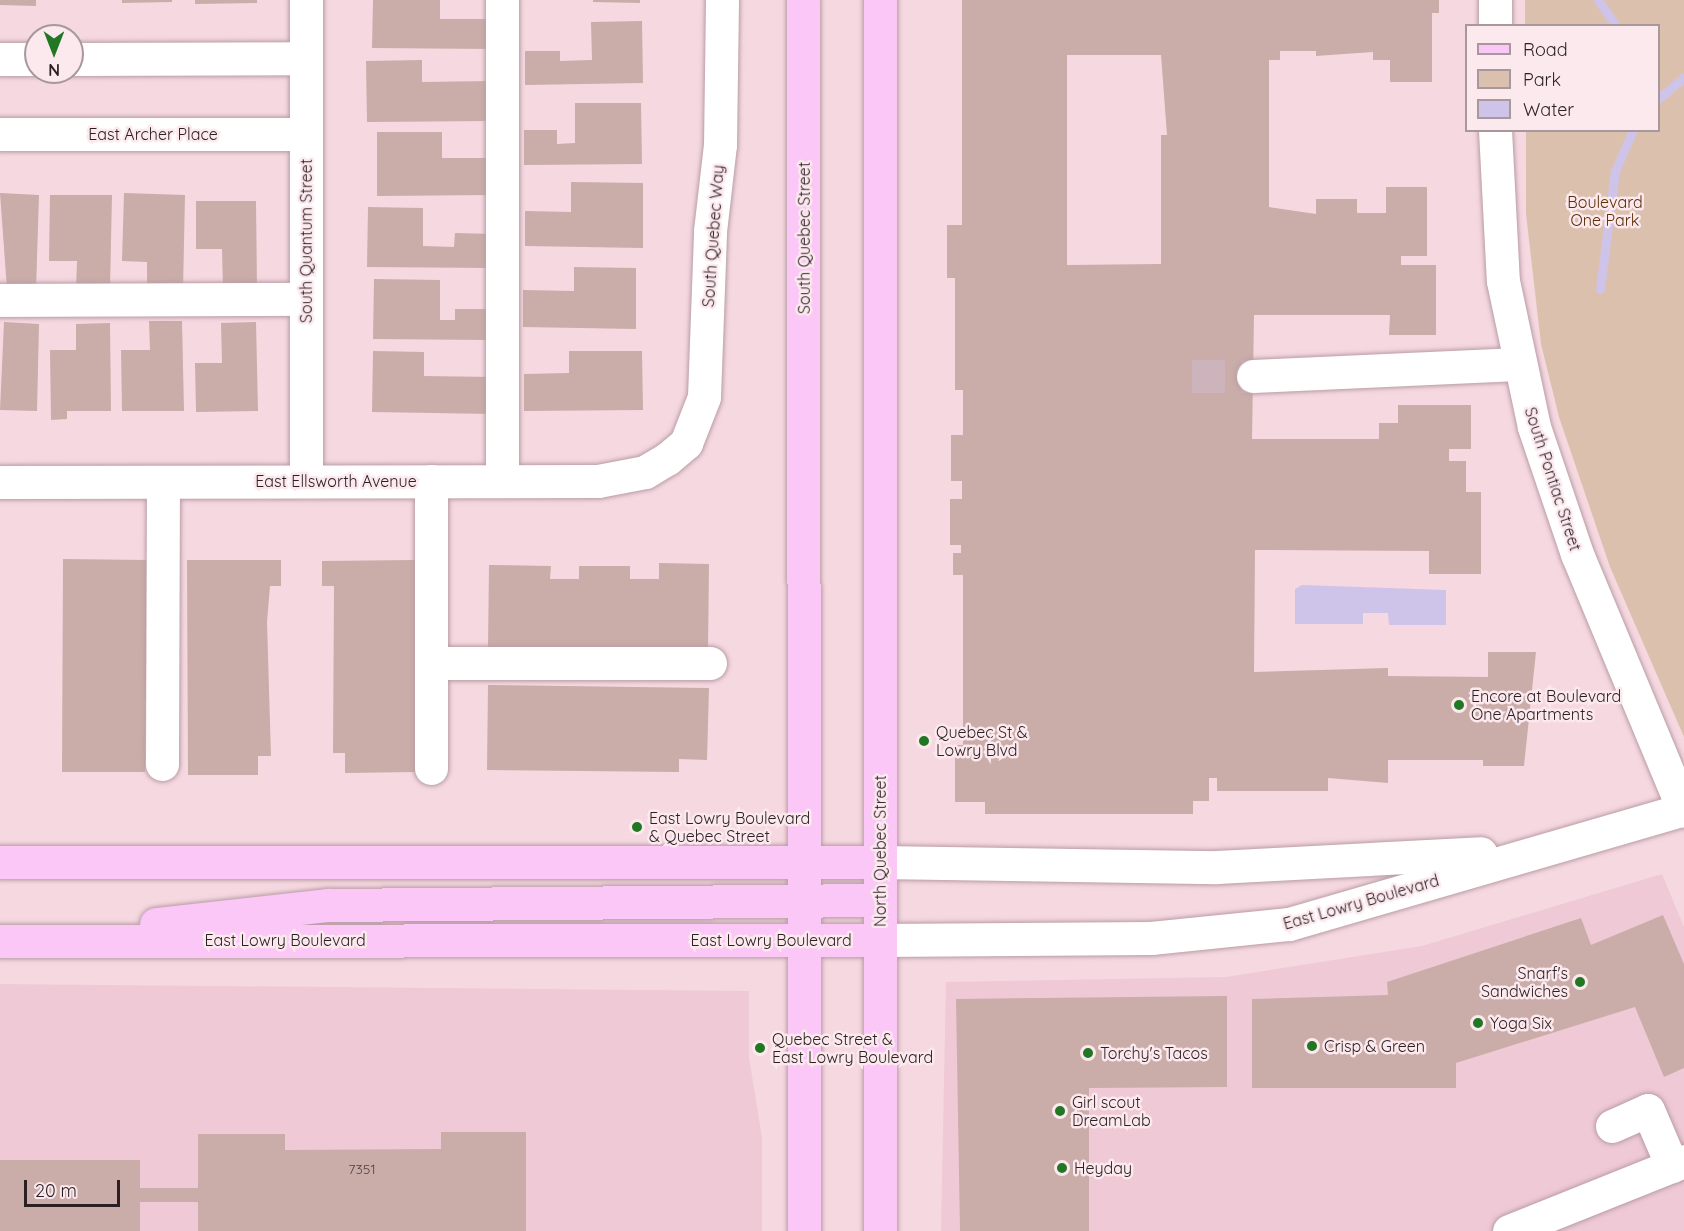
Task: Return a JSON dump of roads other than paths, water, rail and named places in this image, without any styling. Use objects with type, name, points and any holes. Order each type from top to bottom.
[{"type":"main road","name":"South Quebec Street","points":[[803,0],[803,861]]},
{"type":"main road","name":"North Quebec Street","points":[[880,0],[880,1231]]},
{"type":"main road","points":[[803,861],[804,1231]]},
{"type":"main road","name":"East Lowry Boulevard","points":[[0,862],[880,862]]},
{"type":"main road","points":[[53,940],[221,914],[328,905],[880,900]]},
{"type":"main road","name":"East Lowry Boulevard","points":[[0,941],[880,940]]},
{"type":"street","name":"South Quantum Street","points":[[306,0],[306,481]]},
{"type":"street","points":[[502,0],[502,481]]},
{"type":"street","name":"South Quebec Way","points":[[667,459],[686,443],[704,397],[710,231],[720,145],[722,0]]},
{"type":"street","points":[[1495,0],[1495,24]]},
{"type":"street","points":[[84,59],[306,58]]},
{"type":"street","points":[[0,59],[24,59]]},
{"type":"street","name":"South Pontiac Street","points":[[1496,132],[1501,263],[1518,364],[1577,554],[1684,810]]},
{"type":"street","name":"East Archer Place","points":[[0,134],[306,134]]},
{"type":"street","points":[[0,300],[306,299]]},
{"type":"street","points":[[1253,376],[1518,364]]},
{"type":"street","name":"East Ellsworth Avenue","points":[[0,482],[502,481],[622,478],[667,459]]},
{"type":"street","points":[[431,481],[431,768]]},
{"type":"street","points":[[162,764],[163,482]]},
{"type":"street","points":[[431,663],[710,663]]},
{"type":"street","name":"East Lowry Boulevard","points":[[880,940],[1074,941],[1261,928],[1308,920],[1530,851],[1684,810]]},
{"type":"street","name":"East Lowry Boulevard","points":[[880,862],[1217,867],[1530,851]]},
{"type":"street","points":[[1509,1231],[1678,1164],[1648,1110],[1612,1126]]},
{"type":"water","points":[[1302,585],[1446,590],[1446,625],[1389,625],[1388,613],[1363,613],[1363,624],[1295,624],[1295,589]]},
{"type":"waterway","points":[[1598,0],[1615,24]]},
{"type":"waterway","points":[[1660,97],[1684,77]]},
{"type":"waterway","points":[[1600,289],[1615,171],[1632,132]]},
{"type":"tunnel","points":[[1192,376],[1253,376]]},
{"type":"place","name":"Encore at Boulevard One Apartments","points":[[1459,705]]},
{"type":"place","name":"Quebec St & Lowry Blvd","points":[[924,741]]},
{"type":"place","name":"East Lowry Boulevard & Quebec Street","points":[[637,827]]},
{"type":"place","name":"Snarf's Sandwiches","points":[[1580,982]]},
{"type":"place","name":"Yoga Six","points":[[1478,1023]]},
{"type":"place","name":"Crisp & Green","points":[[1312,1046]]},
{"type":"place","name":"Quebec Street & East Lowry Boulevard","points":[[760,1048]]},
{"type":"place","name":"Torchy's Tacos","points":[[1088,1053]]},
{"type":"place","name":"Girl scout DreamLab","points":[[1060,1111]]},
{"type":"place","name":"Heyday","points":[[1062,1168]]},
{"type":"park label","name":"Boulevard One Park","points":[[1605,211]]}]
